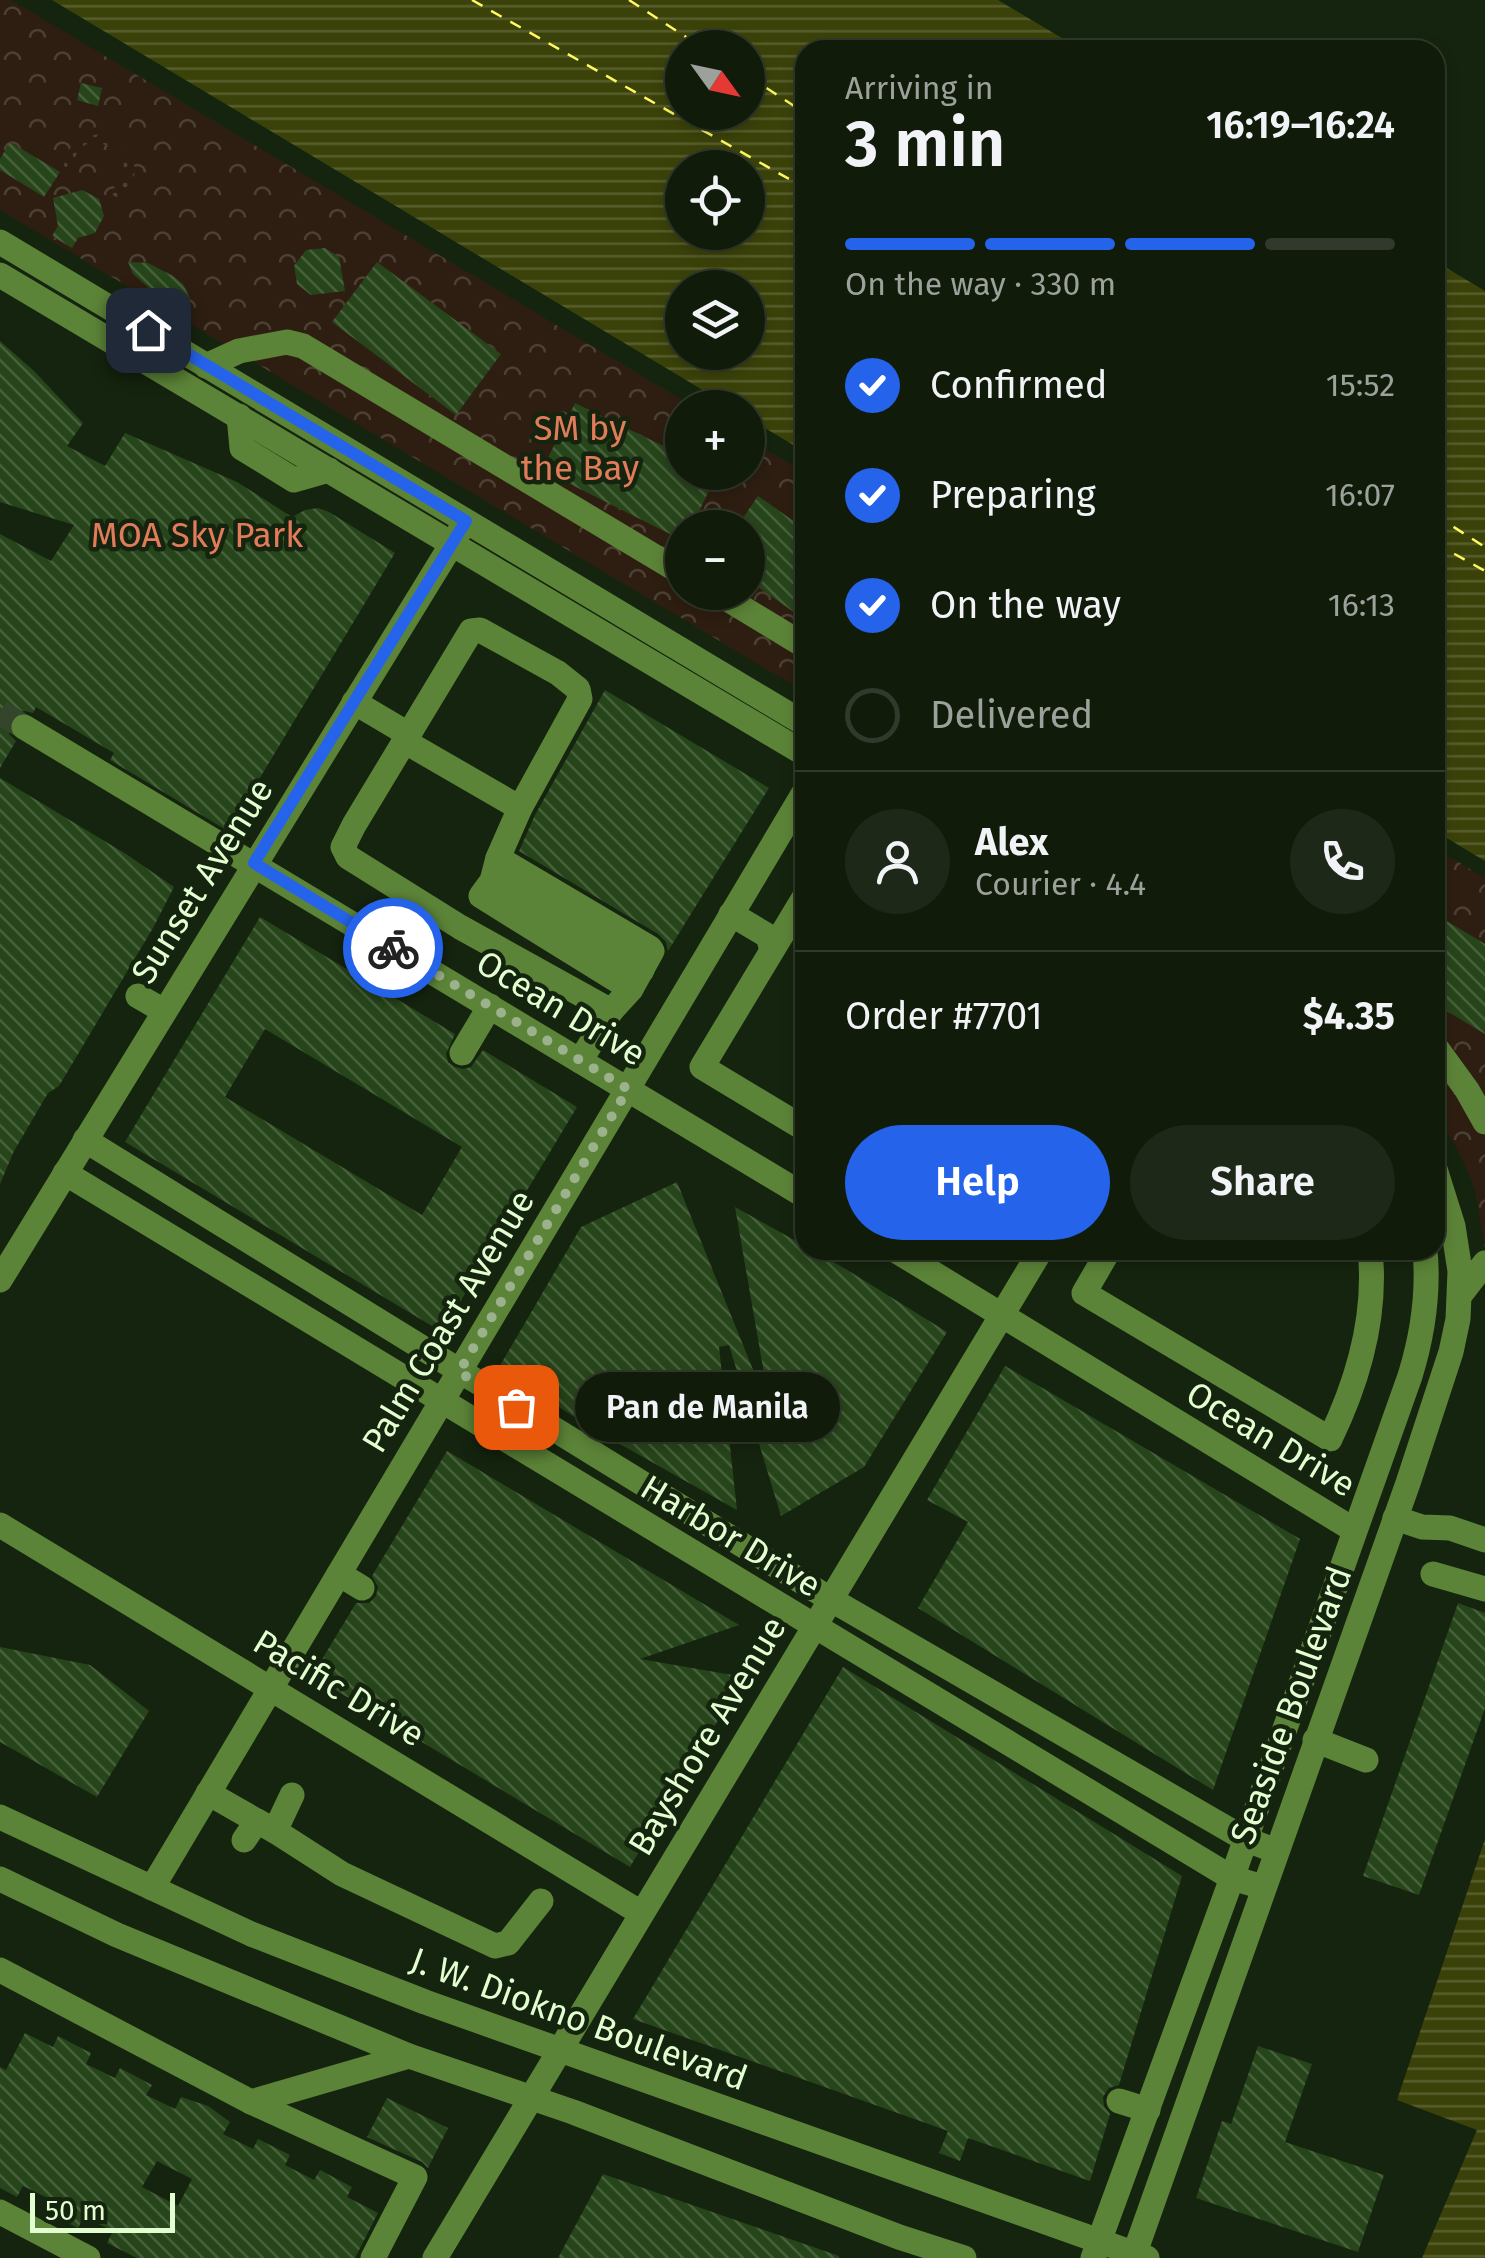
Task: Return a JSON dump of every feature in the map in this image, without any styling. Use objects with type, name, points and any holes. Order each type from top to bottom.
[{"type":"street","points":[[0,242],[795,718]]},
{"type":"street","points":[[0,275],[795,748]]},
{"type":"street","points":[[206,366],[239,351],[288,342],[304,346],[665,563]]},
{"type":"street","name":"Sunset Avenue","points":[[0,1280],[466,521]]},
{"type":"street","points":[[746,610],[795,640]]},
{"type":"street","points":[[490,878],[520,808],[580,699],[578,689],[558,673],[476,629],[471,631],[409,732],[344,847],[348,857],[460,927],[611,1011]]},
{"type":"street","points":[[358,697],[520,808]]},
{"type":"street","points":[[771,704],[795,700]]},
{"type":"street","name":"Ocean Drive","points":[[24,727],[795,1190]]},
{"type":"street","name":"Palm Coast Avenue","points":[[152,1888],[795,807]]},
{"type":"street","points":[[490,878],[636,980]]},
{"type":"street","points":[[490,878],[650,948],[651,955],[636,980],[580,1060]]},
{"type":"street","points":[[795,912],[702,1067],[795,1123]]},
{"type":"street","points":[[731,914],[768,936],[772,950]]},
{"type":"street","points":[[138,996],[164,1011]]},
{"type":"street","points":[[462,1053],[490,1006]]},
{"type":"street","points":[[1445,1059],[1485,1122]]},
{"type":"street","name":"Harbor Drive","points":[[85,1140],[830,1599],[1245,1839],[1276,1851]]},
{"type":"street","name":"Harbor Drive","points":[[64,1174],[1232,1878],[1263,1887]]},
{"type":"street","name":"Seaside Boulevard","points":[[1138,2256],[1451,1352],[1460,1295],[1456,1236],[1445,1201]]},
{"type":"street","name":"Ocean Drive","points":[[912,1260],[1354,1530]]},
{"type":"street","name":"Bayshore Avenue","points":[[447,2254],[530,2098],[1035,1260]]},
{"type":"street","points":[[1104,1260],[1084,1293],[1330,1439],[1349,1400],[1361,1358],[1370,1311],[1370,1260]]},
{"type":"street","name":"Seaside Boulevard","points":[[1096,2250],[1232,1878],[1418,1348],[1427,1286],[1425,1260]]},
{"type":"street","points":[[1460,1295],[1485,1263]]},
{"type":"street","points":[[1398,1509],[1422,1527],[1450,1528],[1485,1540]]},
{"type":"street","name":"Pacific Drive","points":[[0,1525],[641,1913]]},
{"type":"street","points":[[339,1574],[362,1588]]},
{"type":"street","points":[[1433,1574],[1485,1589]]},
{"type":"street","points":[[1315,1740],[1366,1760]]},
{"type":"street","points":[[208,1792],[259,1830],[342,1874],[496,1946],[508,1943],[541,1902]]},
{"type":"street","points":[[259,1830],[292,1795]]},
{"type":"street","name":"J. W. Diokno Boulevard","points":[[0,1816],[306,1957],[1096,2250],[1138,2256]]},
{"type":"street","points":[[0,1879],[117,1934],[409,2056],[964,2258]]},
{"type":"street","points":[[0,1970],[251,2102],[415,2177],[374,2258]]},
{"type":"street","points":[[251,2102],[409,2056]]},
{"type":"street","points":[[1118,2101],[1148,2110]]},
{"type":"street","points":[[2,2217],[88,2258]]},
{"type":"green space","name":"SM by the Bay","points":[[0,0],[11,0],[665,390],[665,490],[765,490],[765,449],[795,467],[795,686],[668,610],[765,610],[765,510],[665,510],[665,608],[0,210]]},
{"type":"green space","points":[[100,134],[121,145],[133,161],[133,180],[117,198],[109,192],[122,179],[124,167],[110,147],[86,144],[77,153],[73,171],[64,166],[75,143]]},
{"type":"green space","points":[[1445,854],[1485,878],[1485,1249],[1475,1190],[1445,1128]]},
{"type":"shaded area","points":[[52,0],[998,0],[1065,40],[795,40],[795,446],[765,428],[765,390],[703,390],[669,370],[765,370],[765,270],[665,270],[665,367]]},
{"type":"shaded area","points":[[1445,267],[1485,291],[1485,861],[1445,837]]},
{"type":"shaded area","points":[[1485,1839],[1485,2258],[1422,2258],[1477,2130],[1397,2100]]},
{"type":"building","points":[[81,83],[102,88],[98,106],[77,100]]},
{"type":"building","points":[[10,142],[60,172],[44,197],[0,170],[0,159]]},
{"type":"building","points":[[82,190],[99,199],[104,216],[95,233],[78,238],[72,248],[52,236],[58,226],[53,198]]},
{"type":"building","points":[[325,248],[339,257],[345,291],[311,295],[297,284],[294,266],[306,250]]},
{"type":"building","points":[[128,262],[148,263],[173,276],[183,284],[190,298],[173,299],[149,288],[133,274]]},
{"type":"building","points":[[377,262],[501,354],[456,415],[332,322]]},
{"type":"building","points":[[0,341],[83,423],[67,446],[105,466],[125,433],[237,482],[292,517],[318,508],[329,512],[395,553],[228,831],[110,760],[114,753],[36,707],[33,713],[17,712],[10,720],[9,734],[16,741],[0,768],[0,534],[51,561],[74,525],[0,502]]},
{"type":"building","points":[[575,403],[665,447],[665,490],[709,490],[700,510],[665,510],[665,532],[542,470]]},
{"type":"building","points":[[758,496],[795,522],[795,613],[765,592],[765,510],[748,510]]},
{"type":"building","points":[[605,690],[769,788],[668,951],[658,934],[519,851]]},
{"type":"building","points":[[0,778],[174,887],[59,1086],[48,1093],[14,1151],[0,1184]]},
{"type":"building","points":[[260,917],[455,1034],[446,1054],[455,1067],[471,1067],[483,1050],[577,1107],[442,1332],[125,1142]],"holes":[[[265,1029],[462,1147],[422,1215],[225,1097]]]},
{"type":"building","points":[[1445,920],[1485,944],[1485,1034],[1445,1010]]},
{"type":"building","points":[[677,1182],[758,1382],[765,1379],[735,1207],[795,1240],[795,1260],[829,1260],[947,1332],[864,1467],[781,1516],[729,1345],[719,1347],[737,1510],[602,1434],[498,1369],[581,1227]]},
{"type":"building","points":[[1005,1366],[1300,1539],[1213,1790],[918,1608],[968,1522],[927,1500]]},
{"type":"building","points":[[447,1451],[739,1625],[640,1659],[744,1677],[630,1867],[312,1676],[356,1603],[369,1603],[376,1596],[378,1587],[372,1576]]},
{"type":"building","points":[[1458,1603],[1485,1613],[1485,1708],[1419,1895],[1363,1876]]},
{"type":"building","points":[[0,1647],[90,1665],[149,1711],[97,1797],[0,1742]]},
{"type":"building","points":[[843,1667],[1182,1876],[1119,2085],[1109,2088],[1103,2097],[1110,2114],[1090,2181],[968,2138],[960,2161],[939,2153],[948,2131],[633,2019]]},
{"type":"building","points":[[25,2033],[53,2047],[58,2036],[91,2053],[86,2064],[115,2078],[120,2068],[152,2085],[146,2095],[175,2109],[181,2097],[208,2106],[230,2122],[223,2134],[253,2149],[258,2139],[290,2155],[285,2165],[314,2180],[320,2170],[352,2187],[347,2197],[378,2213],[355,2258],[137,2258],[107,2243],[113,2231],[84,2217],[78,2228],[46,2212],[52,2200],[23,2186],[17,2197],[0,2188],[0,2067],[6,2070]],"holes":[[[157,2161],[192,2179],[178,2206],[142,2187]]]},
{"type":"building","points":[[1258,2046],[1312,2064],[1285,2142],[1384,2175],[1358,2252],[1196,2198],[1222,2121],[1231,2124]]},
{"type":"building","points":[[387,2098],[448,2128],[428,2168],[367,2137]]},
{"type":"building","points":[[603,2174],[839,2256],[839,2258],[558,2258]]},
{"type":"ferry route","points":[[472,0],[795,182]]},
{"type":"ferry route","points":[[629,0],[675,30]]},
{"type":"ferry route","points":[[765,87],[795,107]]},
{"type":"ferry route","points":[[1445,521],[1485,547]]},
{"type":"ferry route","points":[[1445,549],[1485,571]]},
{"type":"tunnel","points":[[0,712],[24,727]]},
{"type":"way so far","points":[[393,948],[628,1089],[459,1372],[516,1407]]},
{"type":"place","name":"Pan de Manila","points":[[516,1407]]},
{"type":"route","points":[[148,330],[466,521],[254,863],[393,948]]},
{"type":"park label","name":"MOA Sky Park","points":[[197,535]]}]
